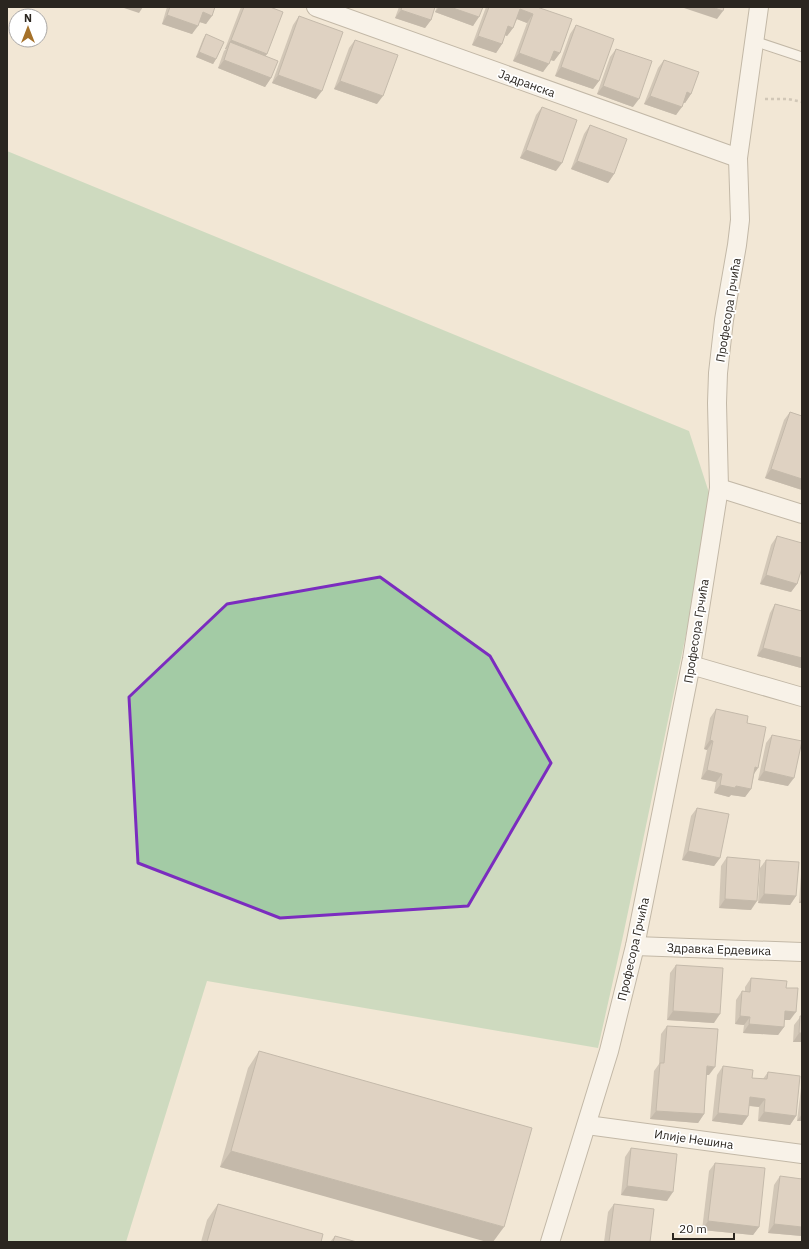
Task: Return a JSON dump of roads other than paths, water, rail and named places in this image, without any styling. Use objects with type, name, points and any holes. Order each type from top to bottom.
[{"type":"street","name":"Јадранска","points":[[316,7],[738,158]]},
{"type":"street","name":"Професора Грчића","points":[[550,1242],[609,1051],[635,946],[691,665],[718,488],[718,373],[724,320],[740,220],[738,158],[759,7]]},
{"type":"street","points":[[718,488],[802,514]]},
{"type":"street","points":[[691,665],[802,697]]},
{"type":"street","name":"Здравка Ердевика","points":[[635,946],[802,952]]},
{"type":"street","name":"Илије Нешина","points":[[587,1125],[802,1154]]},
{"type":"lane","points":[[754,41],[802,57]]}]
